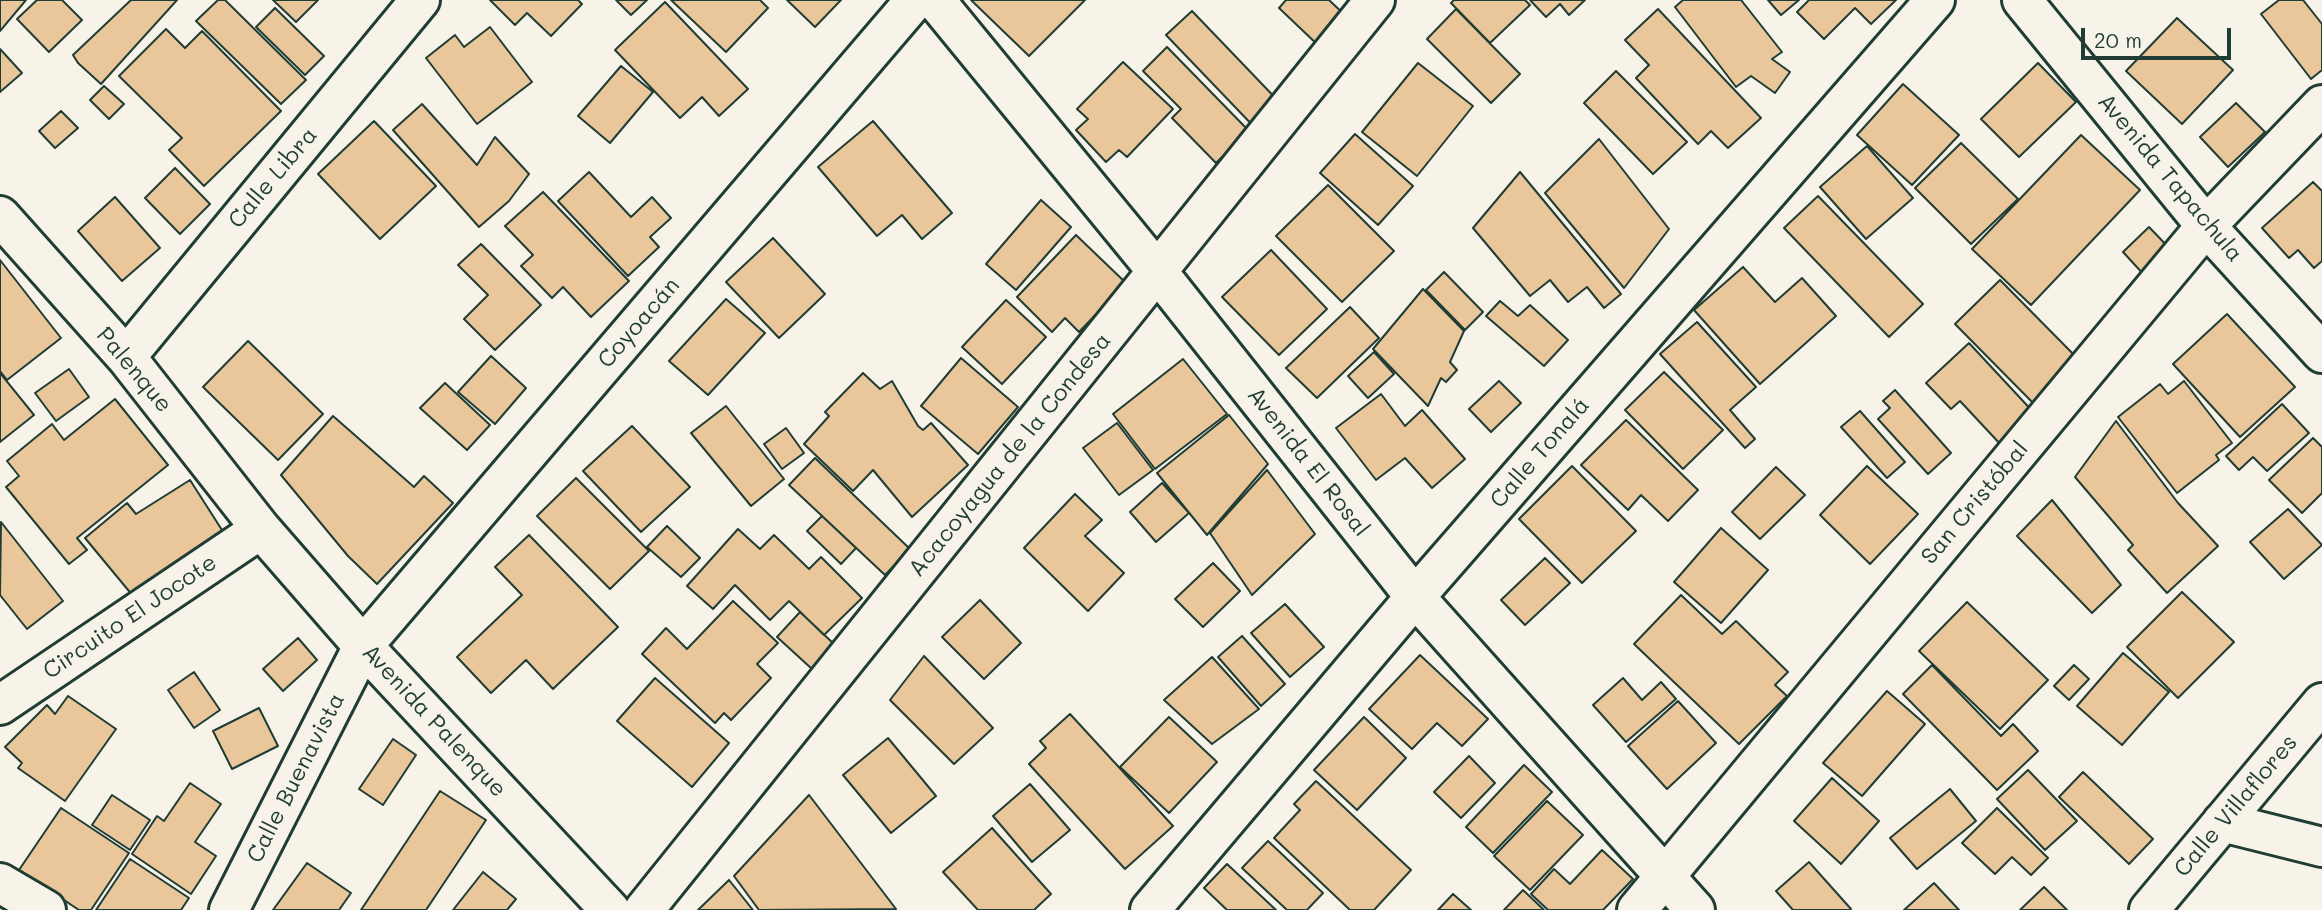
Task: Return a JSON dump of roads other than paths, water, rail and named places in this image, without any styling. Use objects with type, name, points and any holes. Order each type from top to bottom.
[{"type":"street","name":"Calle Libra","points":[[126,357],[420,0]]},
{"type":"street","name":"Coyoacán","points":[[363,646],[915,0]]},
{"type":"street","name":"Avenida El Rosal","points":[[935,0],[1157,271],[1415,597],[1696,910]]},
{"type":"street","name":"Acacoyagua de la Condesa","points":[[644,910],[1375,0]]},
{"type":"street","name":"Calle Tonalá","points":[[1150,910],[1415,597],[1935,0]]},
{"type":"street","name":"Avenida Tapachula","points":[[2022,0],[2206,226],[2322,353]]},
{"type":"street","name":"San Cristóbal","points":[[1636,910],[2206,226],[2322,105]]},
{"type":"street","name":"Palenque","points":[[0,216],[126,357],[261,529]]},
{"type":"street","name":"Avenida Palenque","points":[[261,529],[363,646],[610,910]]},
{"type":"street","name":"Circuito El Jocote","points":[[0,705],[261,529]]},
{"type":"street","name":"Calle Buenavista","points":[[229,910],[363,646]]},
{"type":"street","name":"Calle Villaflores","points":[[2149,910],[2322,703]]},
{"type":"street","points":[[2222,822],[2322,847]]},
{"type":"street","points":[[0,883],[46,910]]}]
